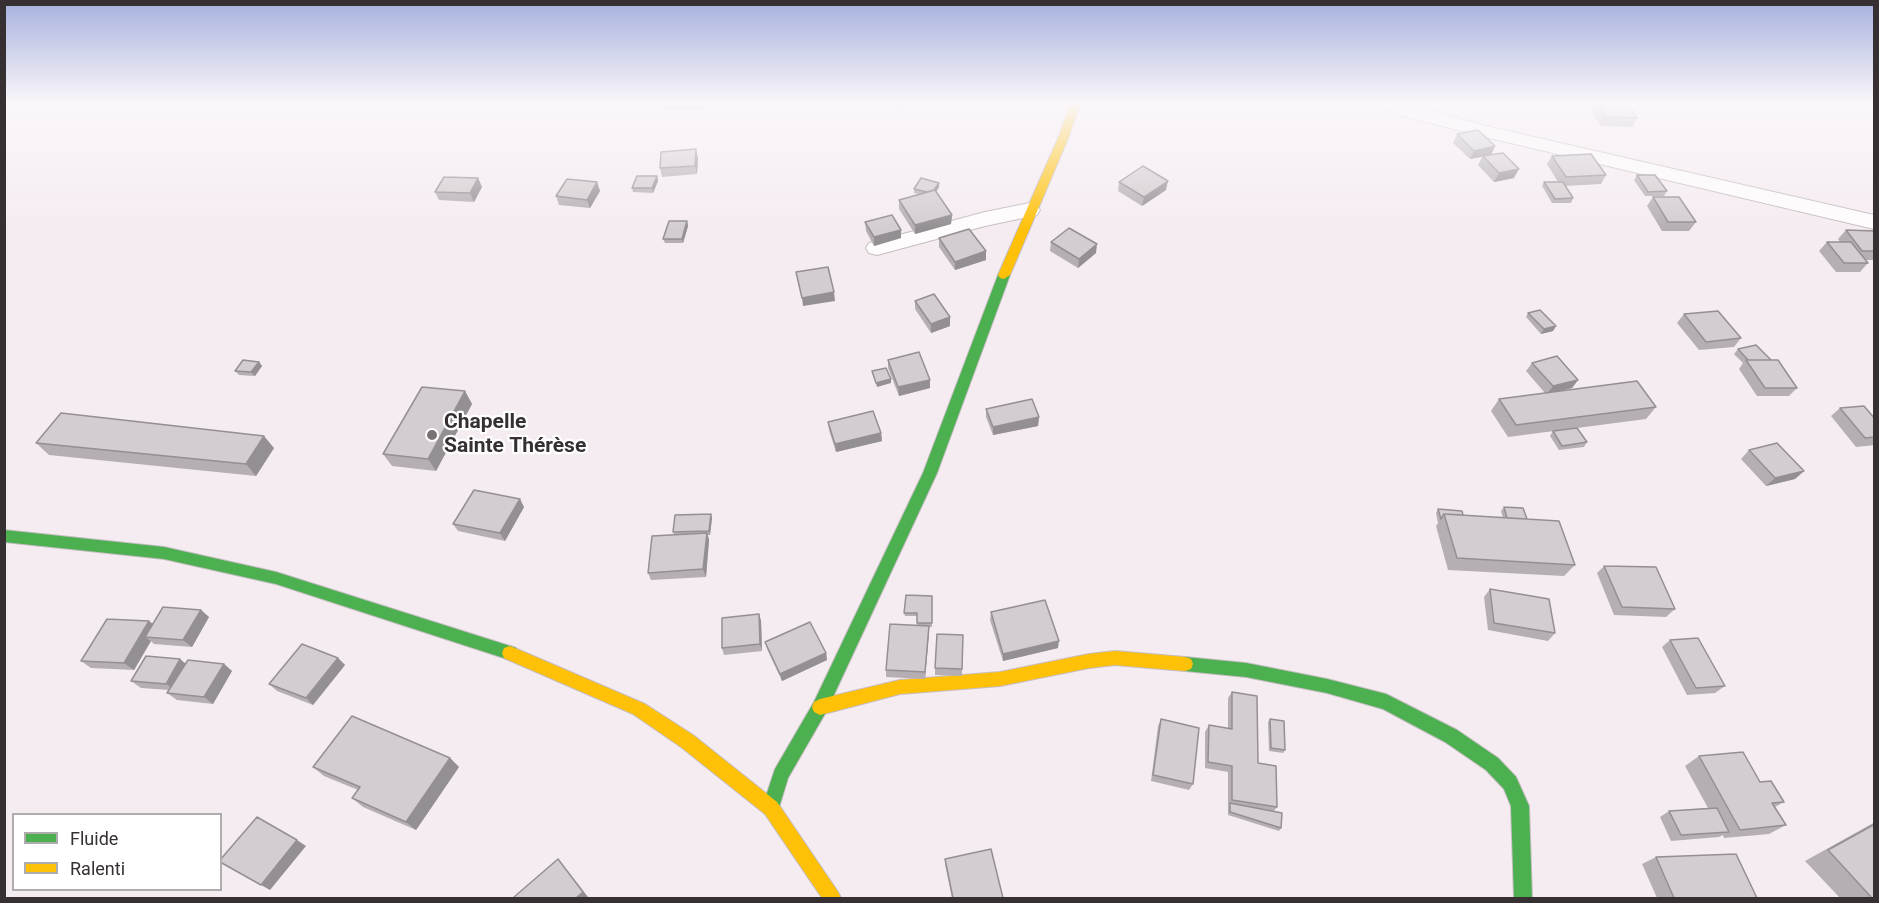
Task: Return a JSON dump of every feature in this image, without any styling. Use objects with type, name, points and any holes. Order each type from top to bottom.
[{"type":"street","points":[[771,808],[781,775],[820,707],[930,473],[1011,255],[1059,146]]},
{"type":"street","points":[[1549,146],[1875,222]]},
{"type":"street","points":[[877,249],[985,219],[1030,210]]},
{"type":"street","points":[[4,536],[164,553],[276,578],[516,655],[639,710],[687,741],[771,808],[832,898]]},
{"type":"street","points":[[820,707],[900,687],[1000,679],[1115,658],[1246,670],[1327,686],[1386,702],[1442,731],[1492,764],[1510,783],[1520,806],[1523,898]]},
{"type":"building","points":[[1469,146],[1494,146],[1474,151]]},
{"type":"building","points":[[696,149],[695,166],[660,168],[661,152]]},
{"type":"building","points":[[1503,153],[1519,169],[1499,173],[1483,156]]},
{"type":"building","points":[[1591,154],[1606,175],[1566,177],[1552,156]]},
{"type":"building","points":[[1143,166],[1168,181],[1144,197],[1119,182]]},
{"type":"building","points":[[1637,175],[1655,175],[1667,191],[1648,192]]},
{"type":"building","points":[[637,176],[657,176],[652,188],[632,188]]},
{"type":"building","points":[[444,177],[478,178],[470,193],[435,192]]},
{"type":"building","points":[[921,178],[939,183],[934,190],[927,192],[914,189]]},
{"type":"building","points":[[567,179],[597,182],[587,200],[556,196]]},
{"type":"building","points":[[1544,182],[1563,182],[1573,198],[1555,199]]},
{"type":"building","points":[[935,190],[952,215],[915,225],[899,200]]},
{"type":"building","points":[[1653,197],[1679,197],[1696,222],[1668,222]]},
{"type":"building","points":[[892,215],[901,230],[874,237],[865,222]]},
{"type":"building","points":[[669,221],[687,221],[682,239],[663,239]]},
{"type":"building","points":[[1069,228],[1097,244],[1079,259],[1051,242]]},
{"type":"building","points":[[969,229],[986,251],[955,262],[939,238]]},
{"type":"building","points":[[1846,230],[1875,231],[1875,251],[1862,251]]},
{"type":"building","points":[[1827,242],[1851,242],[1868,263],[1844,263]]},
{"type":"building","points":[[828,267],[834,292],[802,298],[796,272]]},
{"type":"building","points":[[934,294],[950,317],[931,324],[915,301]]},
{"type":"building","points":[[1540,310],[1556,326],[1544,329],[1528,313]]},
{"type":"building","points":[[1718,311],[1741,338],[1706,342],[1684,314]]},
{"type":"building","points":[[1756,345],[1771,360],[1748,360],[1738,349]]},
{"type":"building","points":[[919,352],[930,380],[898,387],[888,360]]},
{"type":"building","points":[[1557,356],[1578,380],[1553,386],[1532,363]]},
{"type":"building","points":[[243,360],[259,362],[251,372],[235,371]]},
{"type":"building","points":[[1746,360],[1778,360],[1797,388],[1765,388]]},
{"type":"building","points":[[886,368],[891,379],[876,383],[872,371]]},
{"type":"building","points":[[1637,381],[1656,407],[1516,425],[1499,399]]},
{"type":"building","points":[[422,387],[465,391],[428,459],[383,454]]},
{"type":"building","points":[[1032,399],[1039,417],[993,427],[986,409]]},
{"type":"building","points":[[1864,406],[1875,419],[1875,437],[1865,438],[1840,408]]},
{"type":"building","points":[[873,411],[881,433],[835,444],[828,422]]},
{"type":"building","points":[[61,413],[264,436],[246,464],[36,443]]},
{"type":"building","points":[[1577,428],[1587,442],[1562,446],[1553,431]]},
{"type":"building","points":[[1777,443],[1804,471],[1775,478],[1749,450]]},
{"type":"building","points":[[474,490],[520,499],[500,533],[453,524]]},
{"type":"building","points":[[1504,507],[1523,508],[1527,519],[1507,518]]},
{"type":"building","points":[[1438,509],[1462,511],[1463,515],[1444,514],[1441,519]]},
{"type":"building","points":[[711,514],[709,531],[673,532],[675,515]]},
{"type":"building","points":[[1444,514],[1559,521],[1575,565],[1457,558]]},
{"type":"building","points":[[707,533],[703,569],[648,573],[652,536]]},
{"type":"building","points":[[1604,566],[1656,567],[1675,609],[1622,607]]},
{"type":"building","points":[[1490,589],[1549,599],[1555,633],[1494,623]]},
{"type":"building","points":[[906,595],[932,596],[932,623],[917,623],[917,613],[904,613]]},
{"type":"building","points":[[1045,600],[1059,641],[1003,654],[991,612]]},
{"type":"building","points":[[163,607],[201,610],[183,640],[145,637]]},
{"type":"building","points":[[759,614],[760,644],[722,648],[722,618]]},
{"type":"building","points":[[107,619],[149,621],[124,663],[81,661]]},
{"type":"building","points":[[810,622],[826,653],[780,674],[765,642]]},
{"type":"building","points":[[890,624],[929,626],[925,672],[886,670]]},
{"type":"building","points":[[937,634],[963,635],[962,669],[935,668]]},
{"type":"building","points":[[1698,638],[1725,686],[1696,688],[1670,640]]},
{"type":"building","points":[[302,644],[338,658],[306,698],[269,684]]},
{"type":"building","points":[[146,656],[180,659],[166,684],[131,681]]},
{"type":"building","points":[[188,660],[224,664],[204,697],[167,693]]},
{"type":"building","points":[[1232,692],[1257,696],[1258,763],[1276,766],[1277,807],[1232,800],[1232,766],[1208,762],[1209,725],[1232,729]]},
{"type":"building","points":[[352,716],[450,758],[406,822],[352,798],[360,787],[313,767]]},
{"type":"building","points":[[1161,719],[1199,728],[1193,784],[1153,775]]},
{"type":"building","points":[[1270,719],[1284,721],[1285,750],[1271,748]]},
{"type":"building","points":[[1743,752],[1760,782],[1771,781],[1784,802],[1772,803],[1786,825],[1740,830],[1699,756]]},
{"type":"building","points":[[1230,803],[1282,813],[1281,828],[1230,812]]},
{"type":"building","points":[[1717,808],[1729,832],[1681,835],[1669,811]]},
{"type":"building","points":[[257,817],[297,840],[261,885],[222,863],[222,858]]},
{"type":"building","points":[[1875,824],[1875,898],[1872,898],[1828,850]]},
{"type":"building","points":[[991,849],[1003,898],[953,898],[945,859]]},
{"type":"building","points":[[1736,854],[1757,898],[1674,898],[1656,857]]},
{"type":"building","points":[[558,859],[583,892],[576,898],[514,897]]},
{"type":"traffic: fast","points":[[771,808],[781,775],[820,707],[930,473],[1004,275]]},
{"type":"traffic: fast","points":[[4,536],[164,553],[276,578],[510,653]]},
{"type":"traffic: fast","points":[[1185,664],[1246,670],[1327,686],[1386,702],[1451,736],[1492,764],[1510,783],[1520,806],[1523,898]]},
{"type":"traffic: slow","points":[[1004,275],[1060,146]]},
{"type":"traffic: slow","points":[[510,653],[639,709],[687,741],[771,808],[832,898]]},
{"type":"traffic: slow","points":[[820,707],[900,687],[1000,679],[1089,661],[1115,658],[1185,664]]},
{"type":"place","name":"Chapelle Sainte Thérèse","points":[[432,435]]}]
